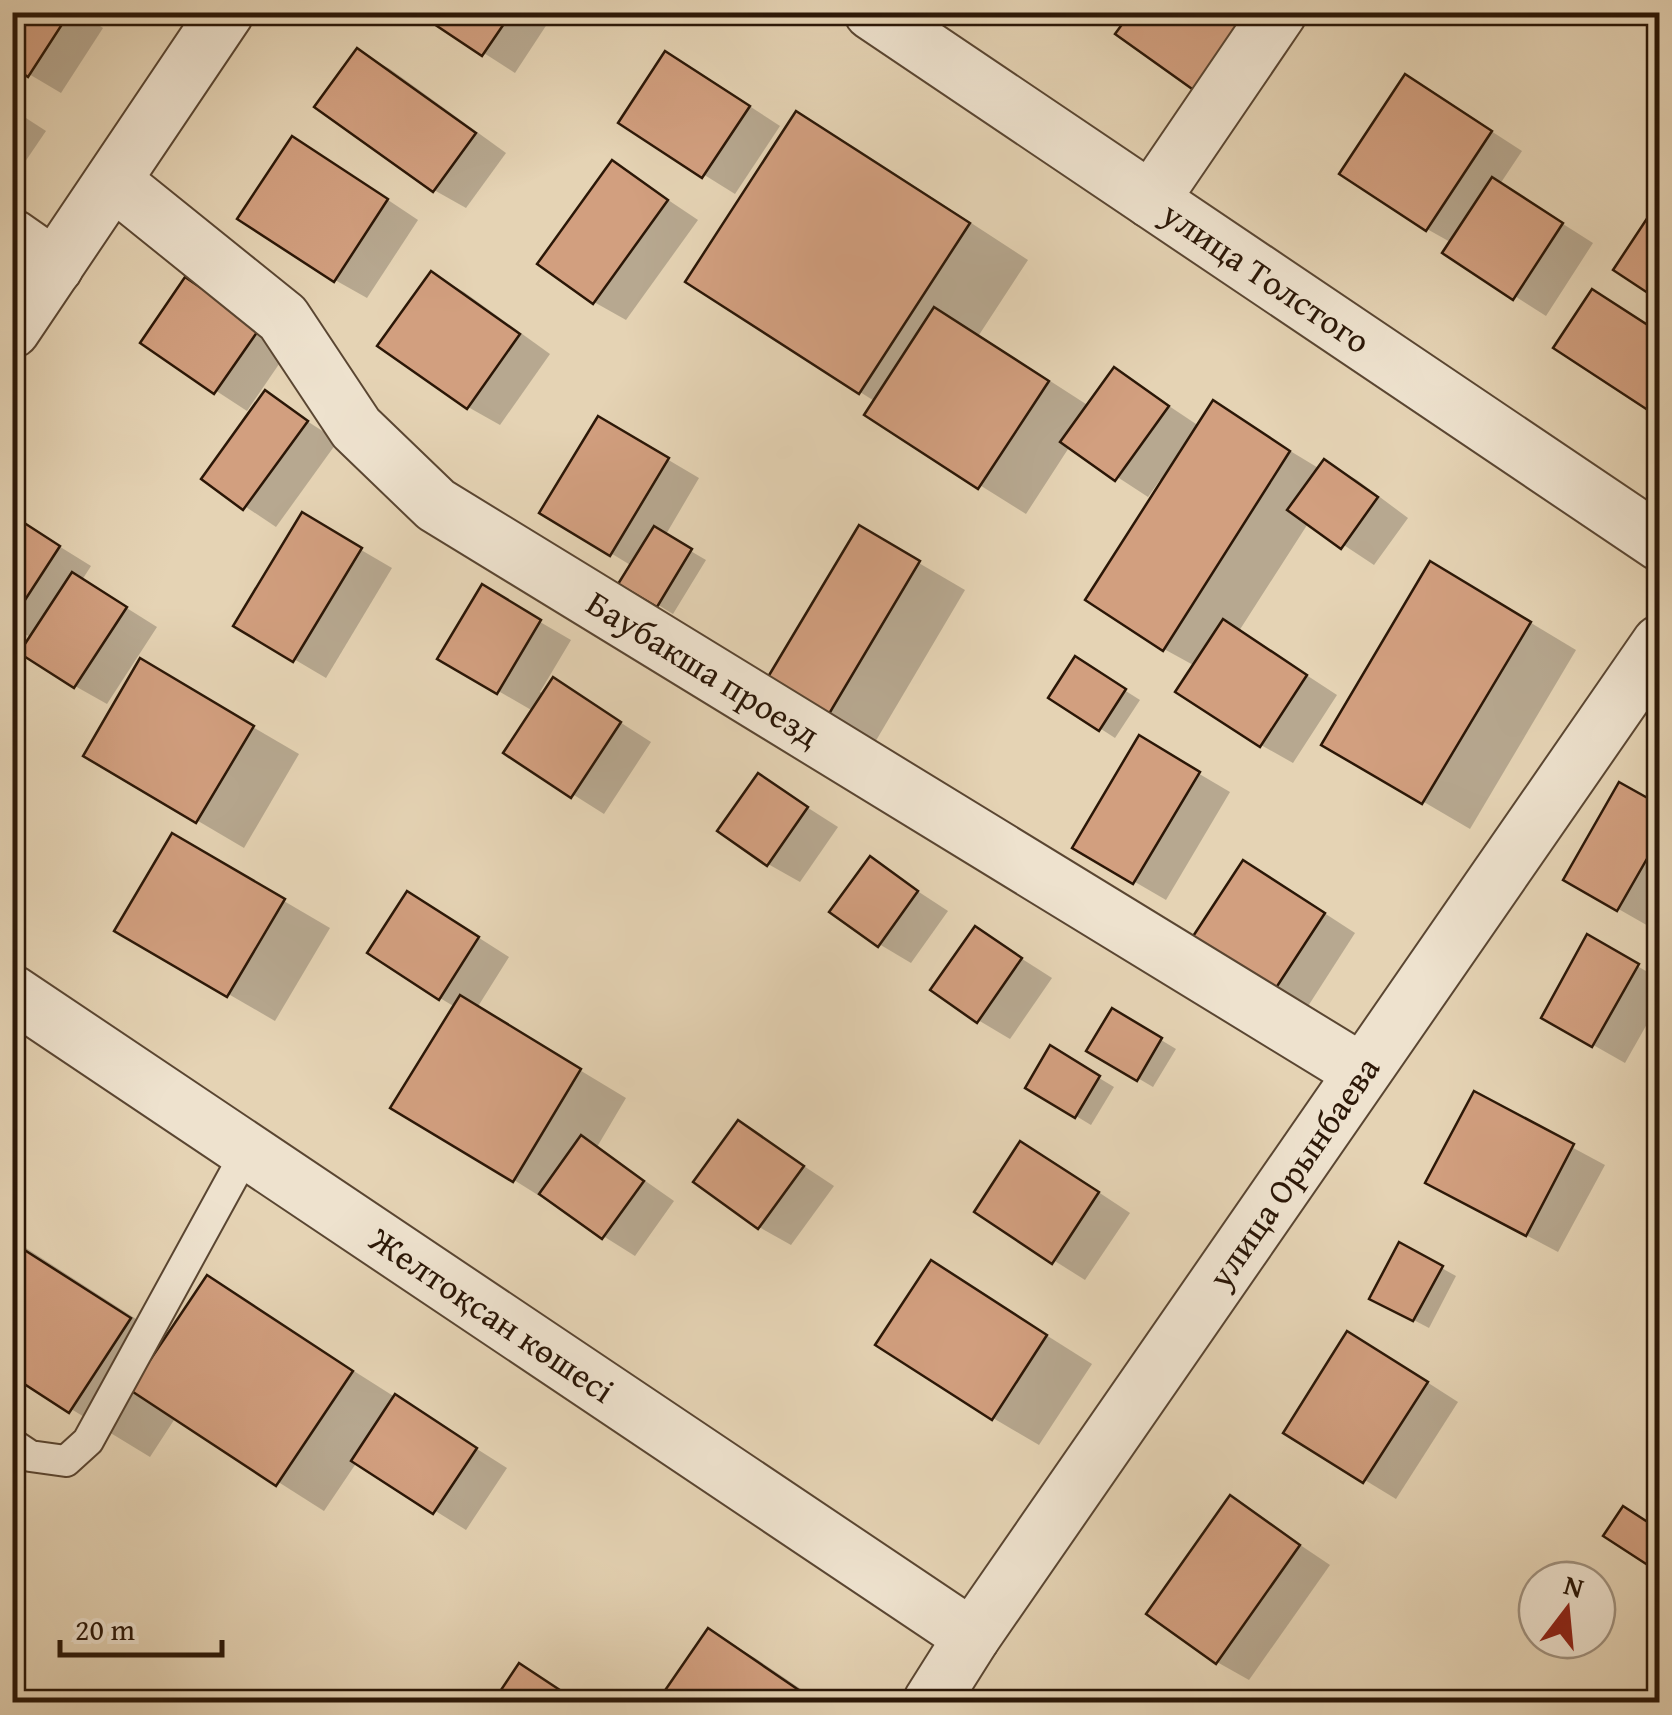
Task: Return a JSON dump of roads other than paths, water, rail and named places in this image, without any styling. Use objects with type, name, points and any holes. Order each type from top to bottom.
[{"type":"street","points":[[12,330],[34,252],[113,181],[226,12]]},
{"type":"street","name":"улица Толстого","points":[[872,12],[1660,543]]},
{"type":"street","points":[[1151,200],[1280,12]]},
{"type":"street","name":"Баубакша проезд","points":[[113,181],[282,318],[356,428],[436,505],[1362,1072]]},
{"type":"street","name":"улица Орынбаева","points":[[930,1702],[1660,642]]},
{"type":"street","name":"Желтоқсан көшесі","points":[[12,993],[972,1637]]},
{"type":"lane","points":[[12,1444],[30,1456],[66,1460],[88,1441],[247,1151]]}]
